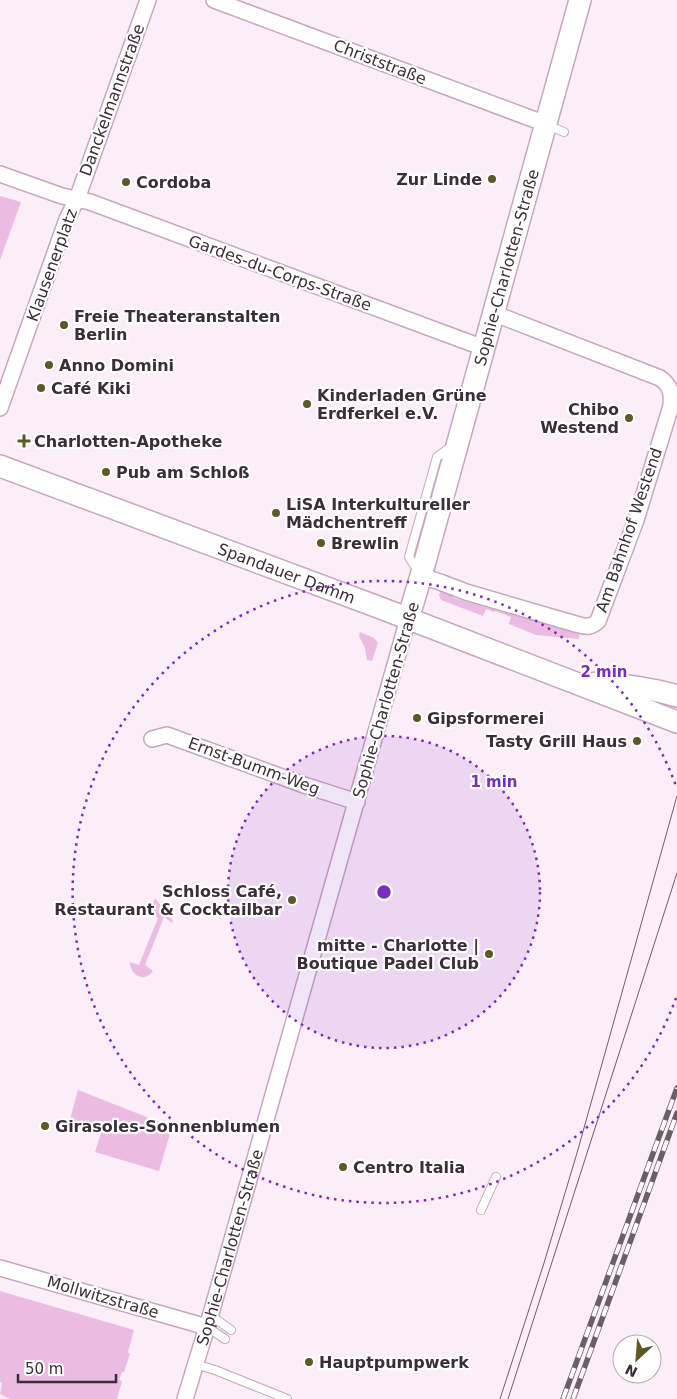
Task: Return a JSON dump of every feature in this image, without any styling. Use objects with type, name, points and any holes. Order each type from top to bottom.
[{"type":"main road","name":"Sophie-Charlotten-Straße","points":[[408,619],[493,313],[555,128],[580,0]]},
{"type":"main road","name":"Spandauer Damm","points":[[0,466],[671,719]]},
{"type":"main road","name":"Spandauer Damm","points":[[573,681],[631,686],[674,695]]},
{"type":"street","name":"Danckelmannstraße","points":[[77,199],[148,0]]},
{"type":"street","name":"Christstraße","points":[[214,0],[555,128]]},
{"type":"street","name":"Klausenerplatz","points":[[0,174],[62,196],[77,199],[67,219],[0,408]]},
{"type":"street","name":"Gardes-du-Corps-Straße","points":[[77,199],[90,202],[484,348]]},
{"type":"street","name":"Am Bahnhof Westend","points":[[421,576],[466,592],[586,627],[593,625],[598,621],[636,520],[671,406],[672,394],[669,386],[660,378],[493,313]]},
{"type":"street","name":"Sophie-Charlotten-Straße","points":[[185,1399],[408,619]]},
{"type":"street","name":"Ernst-Bumm-Weg","points":[[152,739],[166,735],[304,786],[356,802]]},
{"type":"street","name":"Mollwitzstraße","points":[[0,1268],[208,1321]]},
{"type":"lane","points":[[481,1210],[496,1177]]},
{"type":"lane","points":[[208,1321],[231,1330]]},
{"type":"lane","points":[[208,1321],[225,1339]]},
{"type":"lane","points":[[195,1364],[215,1370],[287,1399]]},
{"type":"shaded area","points":[[0,196],[21,202],[0,260]]},
{"type":"shaded area","points":[[441,590],[448,592],[454,598],[579,634],[579,639],[536,635],[509,624],[511,617],[495,611],[486,609],[483,616],[441,600],[439,595]]},
{"type":"shaded area","points":[[360,632],[374,638],[378,643],[372,661],[367,660],[365,648],[359,636]]},
{"type":"shaded area","points":[[155,898],[173,921],[172,923],[164,917],[145,965],[153,971],[150,975],[142,977],[132,971],[130,962],[139,965],[158,918],[150,909]]},
{"type":"shaded area","points":[[78,1090],[172,1127],[159,1171],[95,1152],[101,1133],[69,1123]]},
{"type":"shaded area","points":[[0,1291],[134,1330],[128,1352],[130,1354],[119,1380],[122,1381],[117,1399],[10,1399],[0,1394],[2,1383],[0,1382]]},
{"type":"tram line","points":[[500,1399],[577,1153],[677,796]]},
{"type":"tram line","points":[[508,1399],[677,873]]},
{"type":"railway","points":[[563,1399],[677,1088]]},
{"type":"railway","points":[[573,1399],[677,1113]]},
{"type":"place","name":"Zur Linde","points":[[492,179]]},
{"type":"place","name":"Cordoba","points":[[126,182]]},
{"type":"place","name":"Freie Theateranstalten Berlin","points":[[64,325]]},
{"type":"place","name":"Anno Domini","points":[[49,365]]},
{"type":"place","name":"Café Kiki","points":[[41,388]]},
{"type":"place","name":"Kinderladen Grüne Erdferkel e.V.","points":[[307,404]]},
{"type":"place","name":"Chibo Westend","points":[[629,418]]},
{"type":"place","name":"Charlotten-Apotheke","points":[[24,441]]},
{"type":"place","name":"Pub am Schloß","points":[[106,472]]},
{"type":"place","name":"LiSA Interkultureller Mädchentreff","points":[[276,513]]},
{"type":"place","name":"Brewlin","points":[[321,543]]},
{"type":"place","name":"Gipsformerei","points":[[417,718]]},
{"type":"place","name":"Tasty Grill Haus","points":[[637,741]]},
{"type":"place","name":"Schloss Café, Restaurant & Cocktailbar","points":[[292,900]]},
{"type":"place","name":"mitte - Charlotte | Boutique Padel Club","points":[[489,954]]},
{"type":"place","name":"Girasoles-Sonnenblumen","points":[[45,1126]]},
{"type":"place","name":"Centro Italia","points":[[343,1167]]},
{"type":"place","name":"Hauptpumpwerk","points":[[309,1362]]}]
